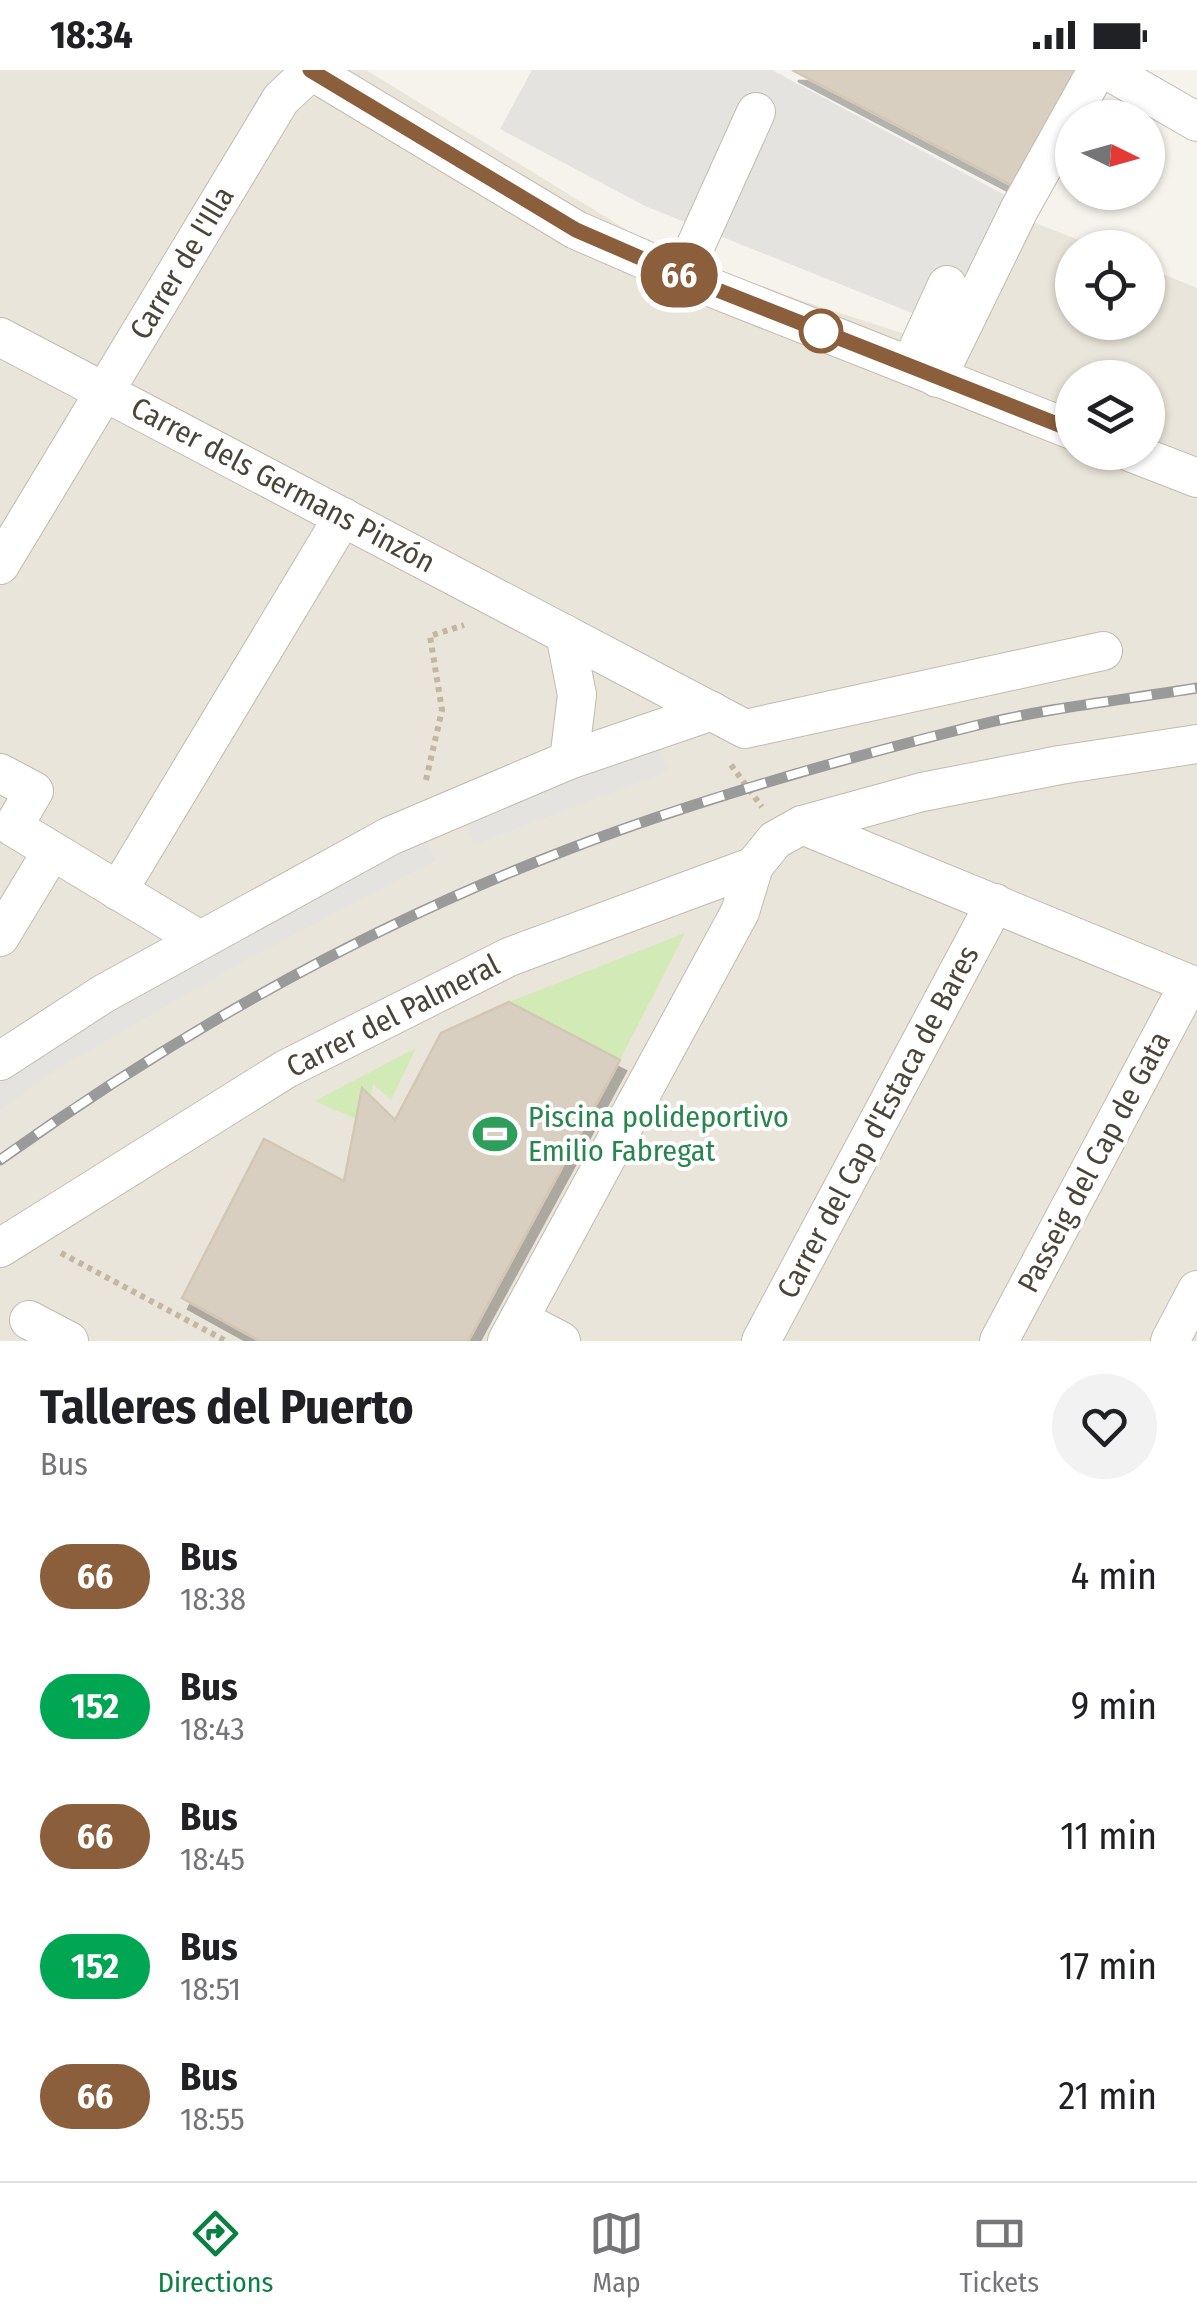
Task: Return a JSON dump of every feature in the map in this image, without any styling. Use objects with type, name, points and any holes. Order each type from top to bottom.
[{"type":"street","points":[[311,70],[576,230],[1055,423]]},
{"type":"street","name":"Carrer de l'Illa","points":[[0,565],[281,99],[311,70]]},
{"type":"street","points":[[924,372],[1097,70]]},
{"type":"street","points":[[1108,70],[1197,122]]},
{"type":"street","points":[[682,276],[756,112]]},
{"type":"street","points":[[924,372],[947,285]]},
{"type":"street","name":"Carrer dels Germans Pinzón","points":[[0,337],[745,729]]},
{"type":"street","points":[[1165,466],[1197,478]]},
{"type":"street","points":[[118,891],[343,517]]},
{"type":"street","points":[[565,634],[577,695],[569,760]]},
{"type":"street","points":[[745,729],[1103,651]]},
{"type":"street","points":[[0,1061],[103,994],[390,836],[569,760],[712,711]]},
{"type":"street","name":"Carrer del Palmeral","points":[[12,1241],[304,1060],[509,957],[777,844],[922,792],[1197,744]]},
{"type":"street","points":[[0,773],[34,792],[13,827],[200,940]]},
{"type":"street","points":[[561,1341],[514,1330],[777,844],[994,904],[1193,985]]},
{"type":"street","points":[[0,936],[52,851]]},
{"type":"street","name":"Carrer del Cap d'Estaca de Bares","points":[[761,1341],[994,904]]},
{"type":"street","name":"Passeig del Cap de Gata","points":[[999,1341],[1193,985]]},
{"type":"street","points":[[1170,1341],[1197,1290]]},
{"type":"street","points":[[29,1320],[69,1341]]},
{"type":"path","points":[[440,814],[426,779],[442,710],[430,636],[471,622],[487,593]]},
{"type":"path","points":[[745,729],[730,764],[768,817],[777,844]]},
{"type":"path","points":[[12,1241],[226,1341]]},
{"type":"shaded area","points":[[0,70],[366,70],[676,260],[945,347],[1007,212],[1055,231],[1055,340],[1165,340],[1165,275],[1197,288],[1197,1341],[0,1341]]},
{"type":"shaded area","points":[[532,70],[772,70],[1014,200],[947,327],[645,206],[500,129]]},
{"type":"shaded area","points":[[659,744],[669,771],[474,845],[465,819]]},
{"type":"shaded area","points":[[423,835],[436,860],[257,954],[57,1069],[0,1110],[0,1075],[149,980]]},
{"type":"green space","points":[[685,933],[620,1060],[509,1002]]},
{"type":"green space","points":[[416,1048],[391,1100],[373,1084],[371,1096],[362,1089],[356,1119],[315,1101]]},
{"type":"building","points":[[792,70],[1076,70],[1060,100],[1055,100],[1055,110],[1015,187]]},
{"type":"building","points":[[509,1002],[620,1060],[468,1341],[260,1341],[182,1298],[264,1139],[344,1181],[362,1088],[395,1120],[441,1033]]},
{"type":"railway","points":[[0,1160],[134,1069],[274,986],[419,912],[569,849],[718,797],[923,739],[1029,714],[1197,688]]},
{"type":"bus line","name":"66","points":[[310,70],[576,230],[1055,423]]},
{"type":"place","name":"Piscina polideportivo Emilio Fabregat","points":[[495,1134]]}]
